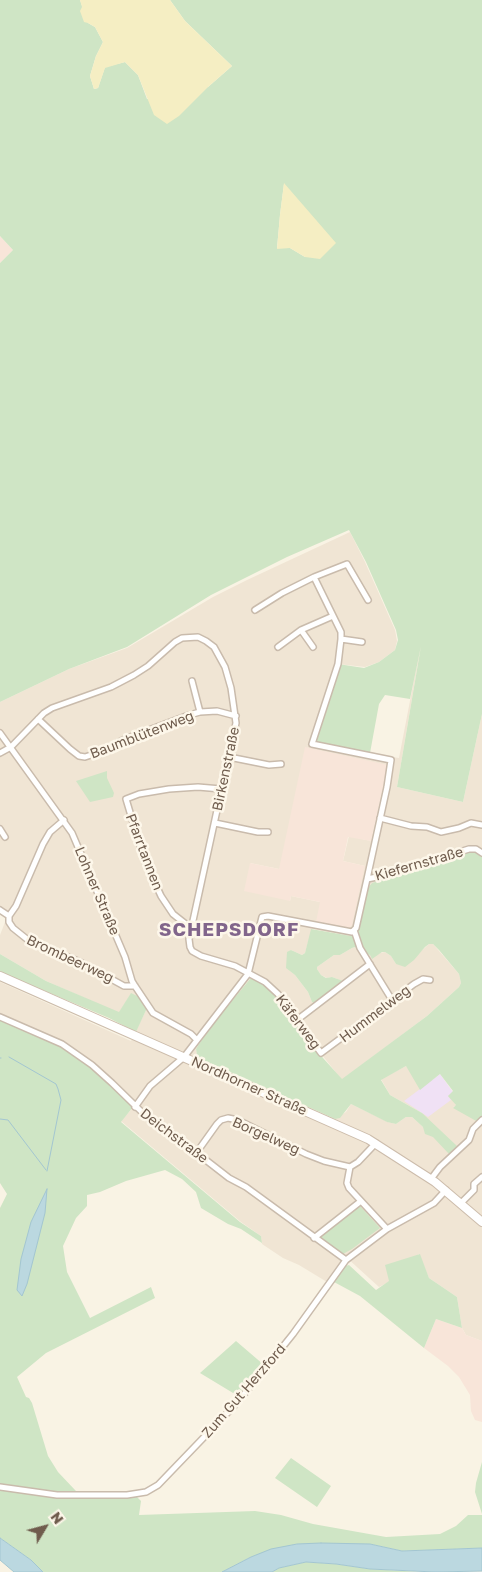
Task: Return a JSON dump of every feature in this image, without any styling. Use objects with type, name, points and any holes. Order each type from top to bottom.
[{"type":"main road","name":"Nordhorner Straße","points":[[0,976],[341,1126],[376,1144],[431,1179],[482,1222]]},
{"type":"street","points":[[255,610],[314,576],[347,564],[368,600]]},
{"type":"street","points":[[314,576],[341,632],[341,639],[338,664],[312,744],[391,760],[367,879]]},
{"type":"street","points":[[278,647],[301,630],[333,616]]},
{"type":"street","points":[[301,630],[313,647]]},
{"type":"street","name":"Birkenstraße","points":[[0,753],[10,747],[44,713],[134,675],[182,638],[198,637],[214,648],[225,667],[231,688],[236,723],[190,946],[192,951],[201,956],[235,966],[248,974]]},
{"type":"street","points":[[341,639],[362,642]]},
{"type":"street","name":"Baumblütenweg","points":[[192,681],[200,712]]},
{"type":"street","name":"Baumblütenweg","points":[[38,719],[70,749],[79,756],[85,757],[174,719],[200,712],[217,711],[236,716]]},
{"type":"street","name":"Lohner Straße","points":[[0,733],[64,820],[76,842],[135,986],[153,1013],[191,1034],[197,1040]]},
{"type":"street","points":[[229,757],[268,765],[281,764]]},
{"type":"street","name":"Pfarrtannen","points":[[192,929],[173,914],[161,896],[144,859],[126,799],[139,794],[169,789],[198,787],[221,789]]},
{"type":"street","points":[[380,818],[411,826],[427,827],[441,832],[468,824],[482,825]]},
{"type":"street","points":[[0,910],[9,916],[16,906],[43,844],[50,832],[64,820]]},
{"type":"street","points":[[215,823],[258,832],[268,832]]},
{"type":"street","points":[[0,829],[5,837]]},
{"type":"street","name":"Kiefernstraße","points":[[354,930],[367,879],[469,849],[476,849],[482,853]]},
{"type":"street","name":"Brombeerweg","points":[[9,916],[12,928],[28,940],[80,962],[124,986],[135,986]]},
{"type":"street","points":[[135,1107],[150,1086],[184,1057],[248,974],[261,919],[264,916],[348,932],[354,930],[360,948],[392,1000]]},
{"type":"street","points":[[297,1020],[370,964]]},
{"type":"street","name":"Käferweg","points":[[248,974],[265,982],[272,988],[321,1054]]},
{"type":"street","name":"Hummelweg","points":[[321,1054],[392,1000],[423,979],[430,980]]},
{"type":"street","name":"Deichstraße","points":[[0,1016],[62,1044],[92,1066],[133,1102],[135,1107],[152,1122],[166,1128],[229,1178],[246,1187],[346,1260]]},
{"type":"street","name":"Borgelweg","points":[[197,1152],[217,1124],[221,1120],[228,1118],[238,1120],[306,1154],[324,1161],[350,1167]]},
{"type":"street","points":[[431,1179],[440,1167],[469,1140],[473,1129],[482,1120]]},
{"type":"street","points":[[376,1144],[358,1162],[350,1167],[347,1183],[360,1201],[387,1229]]},
{"type":"street","points":[[461,1203],[474,1190],[474,1184],[482,1177]]},
{"type":"street","name":"Zum Gut Herzford","points":[[0,1487],[57,1495],[128,1495],[146,1492],[158,1485],[234,1406],[256,1380],[293,1334],[346,1260],[387,1229],[434,1203],[446,1190]]},
{"type":"street","points":[[314,1238],[360,1201]]},
{"type":"shaded area","points":[[0,236],[13,250],[0,263]]},
{"type":"shaded area","points":[[350,532],[395,630],[397,641],[395,650],[379,662],[365,667],[338,664],[312,745],[399,758],[424,628],[397,787],[463,802],[482,714],[482,857],[477,854],[359,928],[356,935],[351,936],[312,929],[305,953],[302,955],[291,950],[289,970],[308,992],[312,1002],[315,1004],[342,981],[321,975],[317,967],[334,955],[340,955],[355,947],[370,955],[385,952],[391,956],[396,964],[419,953],[429,944],[433,944],[459,974],[461,983],[459,987],[427,1016],[342,1080],[266,985],[254,979],[250,979],[246,983],[222,1013],[196,1049],[197,1055],[201,1059],[335,1119],[346,1112],[351,1104],[396,1124],[406,1117],[412,1117],[423,1127],[422,1113],[390,1095],[381,1079],[406,1066],[453,1092],[456,1106],[453,1107],[482,1118],[482,1341],[466,1335],[462,1328],[457,1297],[429,1278],[419,1254],[389,1282],[379,1287],[346,1257],[327,1282],[262,1244],[261,1236],[241,1222],[121,1121],[137,1103],[111,1080],[49,1036],[0,1015],[0,982],[131,1041],[147,1008],[131,994],[119,1013],[46,981],[0,954],[0,935],[7,917],[0,912],[0,702],[69,669],[127,648],[213,597]],"holes":[[[388,765],[371,841],[349,836],[343,861],[365,866],[320,902],[291,896],[290,901],[250,863],[279,869]]]},
{"type":"shaded area","points":[[305,747],[388,765],[371,841],[348,837],[343,861],[365,866],[352,925],[348,929],[316,922],[320,902],[291,896],[290,901],[244,891],[250,863],[279,869]]},
{"type":"shaded area","points":[[440,1074],[453,1092],[448,1096],[451,1100],[428,1117],[404,1101]]},
{"type":"shaded area","points":[[436,1319],[462,1328],[466,1335],[482,1341],[482,1422],[475,1420],[471,1411],[470,1395],[459,1377],[424,1348]]},
{"type":"green space","points":[[0,0],[80,0],[88,23],[95,27],[103,42],[96,56],[90,76],[94,89],[98,88],[105,67],[125,62],[138,75],[147,99],[208,87],[232,66],[185,21],[170,0],[482,0],[482,714],[463,802],[397,787],[421,646],[410,699],[385,695],[379,704],[370,753],[313,744],[338,664],[364,668],[379,662],[395,650],[398,640],[396,630],[366,562],[349,530],[287,557],[211,595],[127,647],[69,669],[0,702],[0,263],[13,250],[0,236]],"holes":[[[284,184],[305,257],[290,248],[277,248]]]},
{"type":"green space","points":[[107,771],[107,778],[114,793],[113,797],[90,802],[76,781]]},
{"type":"green space","points":[[468,852],[474,852],[482,857],[482,1118],[478,1122],[453,1108],[456,1105],[448,1096],[453,1091],[440,1074],[420,1090],[406,1066],[381,1080],[390,1095],[422,1113],[457,1146],[449,1154],[433,1137],[425,1134],[423,1127],[412,1117],[406,1117],[396,1124],[387,1122],[351,1104],[340,1118],[335,1119],[201,1059],[197,1055],[196,1049],[199,1044],[250,979],[266,985],[276,994],[323,1058],[342,1079],[427,1016],[461,983],[459,974],[433,944],[425,947],[405,967],[396,964],[391,956],[385,952],[372,959],[370,955],[355,947],[340,955],[334,955],[317,967],[317,969],[326,978],[332,977],[343,981],[315,1004],[295,975],[286,968],[287,952],[291,950],[302,955],[305,953],[311,929],[351,936],[356,935],[368,888],[372,883]]},
{"type":"green space","points":[[0,954],[46,981],[119,1012],[131,993],[139,997],[147,1008],[136,1032],[109,1018],[0,972]]},
{"type":"green space","points":[[0,1018],[62,1045],[91,1066],[125,1097],[133,1107],[121,1122],[240,1222],[261,1236],[262,1243],[241,1229],[228,1224],[201,1208],[196,1192],[182,1179],[165,1170],[87,1195],[87,1206],[76,1218],[63,1246],[67,1272],[90,1318],[151,1287],[155,1298],[46,1353],[17,1377],[26,1397],[32,1403],[48,1456],[58,1472],[84,1499],[137,1497],[141,1501],[139,1515],[255,1511],[386,1537],[440,1534],[456,1526],[468,1515],[482,1515],[482,1548],[402,1551],[370,1544],[297,1544],[251,1557],[222,1572],[43,1572],[31,1560],[0,1538],[0,1208],[7,1194],[0,1183]]},
{"type":"green space","points":[[360,1206],[380,1228],[343,1254],[321,1238],[322,1235]]},
{"type":"green space","points":[[420,1254],[429,1278],[457,1297],[462,1328],[436,1319],[424,1348],[360,1296],[334,1282],[345,1266],[349,1265],[376,1290],[389,1281],[385,1265]]},
{"type":"green space","points":[[236,1341],[264,1365],[238,1396],[200,1373]]},
{"type":"green space","points":[[291,1458],[331,1486],[317,1507],[275,1478]]},
{"type":"green space","points":[[482,1462],[482,1514],[475,1492]]},
{"type":"green space","points":[[306,1562],[422,1572],[272,1572],[279,1568]]},
{"type":"sand","points":[[80,0],[170,0],[185,21],[232,66],[179,116],[167,124],[154,115],[138,75],[125,62],[105,68],[98,88],[94,89],[90,76],[96,56],[103,42],[95,27],[84,22],[80,11],[82,7]]},
{"type":"sand","points":[[284,183],[336,243],[320,259],[305,257],[290,248],[277,249]]},
{"type":"water","points":[[47,1189],[45,1213],[27,1284],[22,1296],[17,1290],[21,1259],[31,1222]]},
{"type":"water","points":[[0,1538],[31,1560],[43,1572],[14,1572],[0,1560]]},
{"type":"water","points":[[297,1544],[370,1544],[402,1551],[482,1548],[482,1571],[435,1572],[370,1569],[306,1562],[279,1568],[272,1572],[222,1572],[271,1549]]},
{"type":"waterway","points":[[9,1057],[56,1084],[58,1089],[61,1100],[47,1171]]},
{"type":"waterway","points":[[0,1119],[8,1120],[46,1170]]},
{"type":"district","name":"SCHEPSDORF","points":[[229,930]]}]
